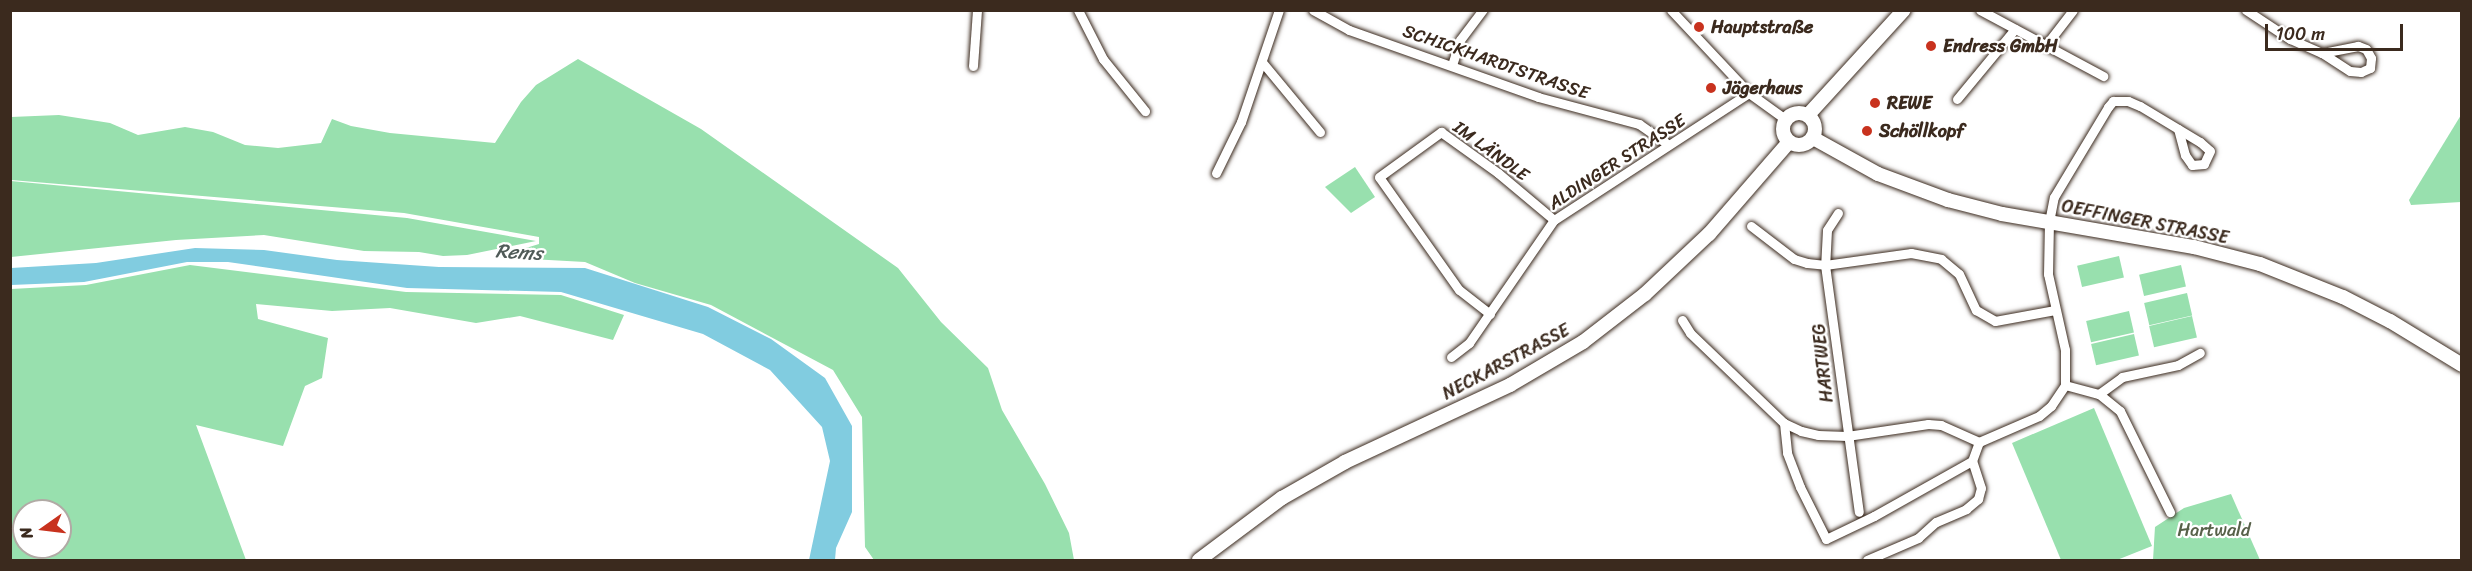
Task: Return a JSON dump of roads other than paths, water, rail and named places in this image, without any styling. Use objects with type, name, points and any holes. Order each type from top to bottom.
[{"type":"main road","points":[[1808,115],[1904,10]]},
{"type":"main road","points":[[1796,112],[1808,115],[1815,125],[1813,138],[1801,145],[1789,141],[1782,129],[1785,119],[1796,112]]},
{"type":"main road","name":"OEFFINGER STRASSE","points":[[1813,138],[1878,174],[1948,200],[2002,214],[2194,247],[2260,264],[2343,297],[2390,321],[2462,365]]},
{"type":"main road","name":"NECKARSTRASSE","points":[[1199,561],[1251,520],[1301,487],[1345,462],[1510,385],[1583,342],[1645,294],[1700,242],[1789,141]]},
{"type":"street","points":[[973,66],[977,10]]},
{"type":"street","points":[[1078,10],[1103,59],[1145,111]]},
{"type":"street","points":[[1216,173],[1241,122],[1279,10]]},
{"type":"street","name":"SCHICKHARDTSTRASSE","points":[[1313,10],[1350,30],[1538,97],[1639,124],[1668,144]]},
{"type":"street","points":[[1452,65],[1460,40],[1483,10]]},
{"type":"street","points":[[1671,10],[1749,93],[1785,119]]},
{"type":"street","points":[[1980,10],[2103,76]]},
{"type":"street","points":[[2046,45],[2073,10]]},
{"type":"street","points":[[2246,10],[2290,39],[2322,53],[2350,70],[2361,72],[2370,68],[2371,58],[2366,49],[2358,46],[2322,53]]},
{"type":"street","points":[[1958,99],[2015,28]]},
{"type":"street","points":[[1262,62],[1320,132]]},
{"type":"street","name":"ALDINGER STRASSE","points":[[1450,357],[1469,343],[1554,220],[1668,144],[1696,130],[1749,93]]},
{"type":"street","points":[[1867,561],[1918,538],[1936,522],[1965,509],[1978,499],[1981,488],[1972,461],[1979,442],[2038,416],[2051,406],[2065,385],[2065,350],[2048,274],[2049,222],[2054,197],[2114,101],[2128,101],[2140,106],[2178,129]]},
{"type":"street","name":"IM LÄNDLE","points":[[1490,314],[1459,290],[1378,177],[1441,132],[1498,173],[1554,220]]},
{"type":"street","name":"HARTWEG","points":[[1838,213],[1827,230],[1825,265],[1839,349],[1847,436],[1859,512]]},
{"type":"street","points":[[1751,226],[1794,259],[1825,265],[1911,253],[1941,259],[1955,270],[1976,310],[1986,318],[2006,321],[2055,310]]},
{"type":"street","points":[[1682,320],[1690,333],[1784,423],[1818,435],[1847,436],[1928,424],[1941,425],[1979,442]]},
{"type":"street","points":[[2099,393],[2122,377],[2178,365],[2200,353]]},
{"type":"street","points":[[2065,385],[2099,393],[2120,411],[2170,512]]},
{"type":"street","points":[[1784,423],[1787,453],[1800,487],[1826,539],[1874,516],[1972,461]]},
{"type":"water","points":[[195,248],[264,250],[337,260],[439,267],[585,268],[708,307],[771,339],[825,378],[852,426],[852,512],[836,548],[835,560],[809,560],[830,461],[822,427],[770,370],[703,334],[561,292],[407,288],[228,262],[187,262],[84,282],[11,285],[11,268],[96,263]]},
{"type":"place","name":"Hauptstraße","points":[[1699,27]]},
{"type":"place","name":"Endress GmbH","points":[[1931,46]]},
{"type":"place","name":"Jägerhaus","points":[[1711,88]]},
{"type":"place","name":"REWE","points":[[1875,103]]},
{"type":"place","name":"Schöllkopf","points":[[1867,131]]},
{"type":"water label","name":"Rems","points":[[519,252]]},
{"type":"park label","name":"Hartwald","points":[[2214,530]]}]
